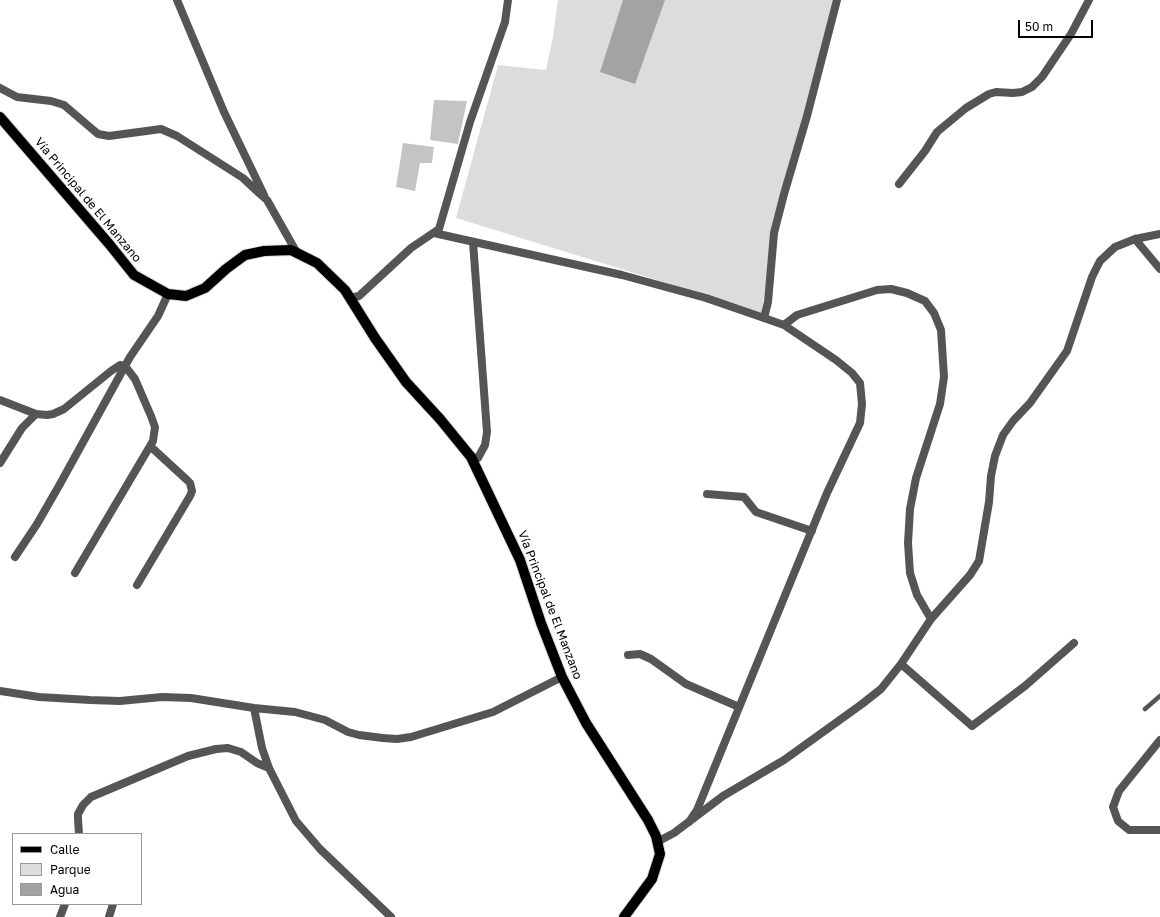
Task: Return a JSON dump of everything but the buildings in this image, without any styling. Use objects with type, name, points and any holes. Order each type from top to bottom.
[{"type":"main road","name":"Vía Principal de El Manzano","points":[[0,117],[100,233],[134,275],[168,294],[186,296],[205,288],[226,269],[245,255],[291,250],[318,263],[345,290],[375,338],[406,382],[440,418],[471,457],[520,560],[541,623],[562,677],[586,723],[648,820],[656,836],[660,854],[652,879],[624,917]]},
{"type":"street","points":[[177,0],[224,112],[267,200],[298,253]]},
{"type":"street","points":[[345,290],[350,298],[359,296],[411,248],[439,229],[444,218],[470,122],[505,22],[508,0]]},
{"type":"street","points":[[764,318],[768,302],[776,226],[838,0]]},
{"type":"street","points":[[899,184],[925,151],[937,132],[966,108],[989,94],[996,92],[1012,94],[1022,92],[1032,87],[1042,77],[1071,34],[1089,0]]},
{"type":"street","points":[[0,88],[17,97],[51,101],[64,105],[98,134],[109,136],[161,129],[177,136],[243,178],[267,200]]},
{"type":"street","points":[[434,233],[622,275],[706,298],[784,325],[836,360],[860,383],[862,404],[860,423],[827,493],[697,810],[689,822]]},
{"type":"street","points":[[658,842],[689,822],[723,796],[784,760],[862,704],[881,688],[901,664],[931,619],[970,575],[979,561],[989,502],[991,476],[995,456],[1003,435],[1013,421],[1030,403],[1067,351],[1092,277],[1100,261],[1115,247],[1135,239],[1159,233]]},
{"type":"street","points":[[1135,239],[1160,270]]},
{"type":"street","points":[[471,457],[478,458],[485,445],[488,432],[473,242]]},
{"type":"street","points":[[784,325],[797,315],[876,290],[891,290],[907,293],[925,301],[934,313],[941,330],[944,377],[940,404],[914,486],[910,509],[908,543],[910,573],[917,595],[931,619]]},
{"type":"street","points":[[15,556],[37,524],[125,366],[158,316],[168,294]]},
{"type":"street","points":[[0,400],[36,414],[47,415],[59,412],[111,371],[120,366],[125,366]]},
{"type":"street","points":[[75,573],[155,436],[155,427],[151,416],[135,380],[125,366]]},
{"type":"street","points":[[0,463],[22,428],[36,414]]},
{"type":"street","points":[[137,585],[192,491],[190,483],[150,446]]},
{"type":"street","points":[[707,494],[744,498],[756,512],[812,531]]},
{"type":"street","points":[[901,664],[972,726],[1025,686],[1074,643]]},
{"type":"street","points":[[628,655],[640,654],[651,659],[686,684],[739,707]]},
{"type":"street","points":[[0,691],[39,697],[90,700],[120,701],[162,697],[191,698],[310,715],[325,720],[348,732],[359,735],[383,738],[404,738],[493,712],[562,677]]},
{"type":"street","points":[[254,708],[262,748],[269,768],[296,821],[320,849],[391,917]]},
{"type":"street","points":[[1160,740],[1119,791],[1113,807],[1118,821],[1129,830],[1160,830]]},
{"type":"street","points":[[80,833],[78,814],[83,805],[91,797],[188,756],[216,749],[228,748],[241,752],[257,763],[269,768]]},
{"type":"street","points":[[60,917],[65,905]]},
{"type":"street","points":[[109,917],[113,905]]},
{"type":"lane","points":[[1144,709],[1160,696]]},
{"type":"green space","points":[[558,0],[840,0],[776,214],[761,319],[699,293],[456,218],[498,65],[546,70],[553,37]]},
{"type":"water","points":[[623,0],[665,0],[635,84],[600,72]]}]
